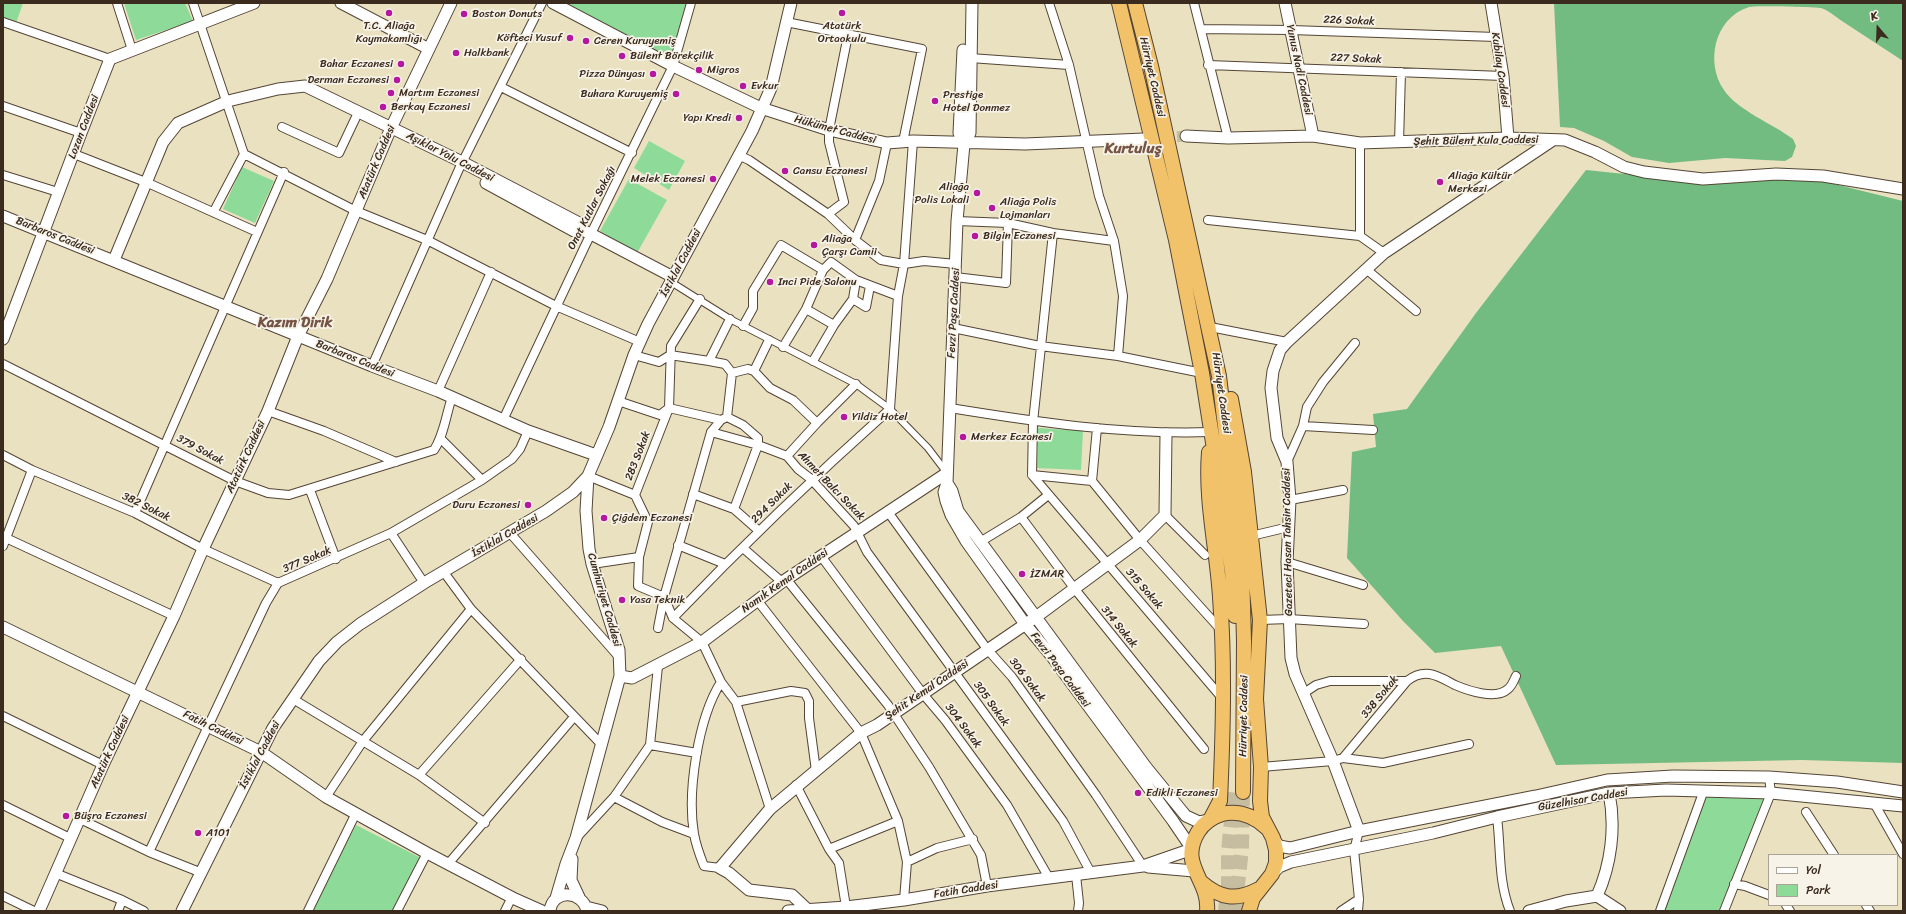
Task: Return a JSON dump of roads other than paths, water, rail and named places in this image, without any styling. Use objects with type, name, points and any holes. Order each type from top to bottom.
[{"type":"highway","name":"Hürriyet Caddesi","points":[[1119,3],[1174,232],[1202,373],[1224,506],[1232,571],[1235,624],[1238,791],[1244,641],[1242,570],[1220,384],[1210,327],[1135,3]]},
{"type":"highway","points":[[1213,345],[1229,389],[1244,472],[1260,620],[1256,699],[1261,767],[1260,801],[1262,817],[1276,850],[1276,863],[1272,874],[1253,898],[1249,911]]},
{"type":"highway","points":[[1210,820],[1220,801],[1222,698],[1220,597],[1207,478],[1211,432]]},
{"type":"highway","points":[[1208,911],[1206,894],[1192,860],[1192,849],[1195,838],[1201,828],[1210,820],[1221,814],[1234,812],[1246,814],[1258,819],[1270,833]]},
{"type":"highway","points":[[1198,876],[1211,890],[1222,896],[1235,897],[1248,895],[1259,889]]},
{"type":"street","points":[[117,3],[132,50]]},
{"type":"street","points":[[193,3],[228,102],[244,154],[214,211]]},
{"type":"street","points":[[3,22],[110,59],[254,3]]},
{"type":"street","points":[[341,3],[429,49]]},
{"type":"street","name":"Atatürk Caddesi","points":[[39,911],[103,765],[174,616],[203,549],[268,411],[298,336],[327,279],[390,130],[451,3]]},
{"type":"street","points":[[372,366],[461,165],[542,3]]},
{"type":"street","name":"Hükümet Caddesi","points":[[553,3],[673,66],[761,108],[829,130],[887,143],[908,142],[964,144],[1144,139]]},
{"type":"street","name":"Onat Kutlar Sokağı","points":[[503,420],[556,306],[587,232],[632,153],[673,66],[691,3]]},
{"type":"street","name":"İstiklal Caddesi","points":[[761,108],[764,86],[784,3]]},
{"type":"street","name":"İstiklal Caddesi","points":[[182,911],[273,728],[319,661],[337,642],[385,607],[546,511],[573,492],[588,476],[640,342],[672,279],[752,131],[771,88],[791,3]]},
{"type":"street","name":"Fevzi Paşa Caddesi","points":[[964,144],[958,133],[965,3]]},
{"type":"street","name":"Fevzi Paşa Caddesi","points":[[972,3],[970,133],[964,144],[957,221],[947,478],[944,492],[951,515],[966,541],[1025,624],[1050,654],[1174,821],[1192,849]]},
{"type":"street","points":[[1049,3],[1069,65],[1099,196],[1114,242],[1123,296],[1118,356]]},
{"type":"street","points":[[1194,3],[1208,65],[1228,138]]},
{"type":"street","name":"Yunus Nadi Caddesi","points":[[1285,3],[1313,136]]},
{"type":"street","name":"Kubilay Caddesi","points":[[1491,3],[1503,76],[1508,138]]},
{"type":"street","points":[[786,22],[922,49],[908,142],[904,264],[898,296],[890,409]]},
{"type":"street","name":"226 Sokak","points":[[1200,29],[1291,30],[1496,37]]},
{"type":"street","points":[[828,214],[844,202],[829,142],[829,130],[848,34]]},
{"type":"street","points":[[970,58],[1069,65]]},
{"type":"street","name":"Lozan Caddesi","points":[[3,339],[110,59]]},
{"type":"street","name":"227 Sokak","points":[[1208,65],[1503,76]]},
{"type":"street","points":[[1399,143],[1401,72]]},
{"type":"street","name":"Aşıklar Yolu Caddesi","points":[[114,260],[148,183],[164,142],[178,123],[228,102],[305,86],[390,130],[579,223],[587,232],[672,279]]},
{"type":"street","points":[[501,87],[632,153]]},
{"type":"street","name":"Aşıklar Yolu Caddesi","points":[[290,88],[390,130]]},
{"type":"street","points":[[3,107],[81,133]]},
{"type":"street","points":[[282,127],[339,153],[356,117]]},
{"type":"street","name":"Şehit Bülent Kula Caddesi","points":[[1186,136],[1228,138],[1313,136],[1360,143],[1399,143],[1508,138],[1565,140],[1595,152],[1624,167],[1644,172],[1703,179],[1776,174],[1822,176],[1903,189]]},
{"type":"street","name":"Gazeteci Hasan Tahsin Caddesi","points":[[1359,831],[1338,760],[1304,693],[1291,658],[1287,562],[1290,500],[1287,462],[1276,438],[1271,388],[1273,371],[1280,350],[1286,342],[1384,253],[1553,140]]},
{"type":"street","points":[[855,240],[879,181],[887,143]]},
{"type":"street","points":[[1360,143],[1360,236]]},
{"type":"street","points":[[74,154],[214,211],[257,232]]},
{"type":"street","points":[[244,154],[284,172],[356,211],[427,240],[556,306],[640,342]]},
{"type":"street","points":[[738,155],[749,160],[828,214],[855,240],[881,260],[904,264],[924,261],[956,264]]},
{"type":"street","points":[[135,513],[284,172]]},
{"type":"street","points":[[3,175],[58,192]]},
{"type":"street","name":"Barbaros Caddesi","points":[[3,216],[114,260],[224,307],[438,391],[528,431],[596,455]]},
{"type":"street","points":[[1208,220],[1360,236],[1384,253]]},
{"type":"street","points":[[957,221],[1008,223],[1053,233],[1114,242]]},
{"type":"street","points":[[955,277],[1006,283],[1008,223]]},
{"type":"street","points":[[1053,233],[1033,422],[1032,475],[1092,481]]},
{"type":"street","points":[[743,326],[753,308],[754,291],[781,245],[823,270]]},
{"type":"street","points":[[783,347],[806,309],[823,270],[831,262],[856,280],[898,296]]},
{"type":"street","points":[[1366,269],[1416,311]]},
{"type":"street","points":[[438,391],[491,272]]},
{"type":"street","points":[[672,279],[730,319],[856,384],[890,409],[928,448],[947,478]]},
{"type":"street","points":[[813,361],[834,325],[853,299],[856,280]]},
{"type":"street","points":[[853,299],[866,307],[870,286]]},
{"type":"street","name":"283 Sokak","points":[[664,597],[638,586],[639,557],[648,522],[635,495],[669,408],[671,346],[700,299]]},
{"type":"street","points":[[806,309],[834,325]]},
{"type":"street","points":[[709,360],[730,319]]},
{"type":"street","points":[[1210,327],[1286,342]]},
{"type":"street","points":[[953,328],[1040,346],[1118,356],[1202,373]]},
{"type":"street","points":[[754,372],[770,340]]},
{"type":"street","points":[[1287,462],[1303,426],[1307,407],[1323,382],[1355,343]]},
{"type":"street","points":[[634,355],[659,362],[670,355],[709,360],[725,364],[732,373],[724,418],[711,432],[664,597],[658,628]]},
{"type":"street","name":"379 Sokak","points":[[3,364],[235,481],[268,493],[290,495],[310,490],[434,450],[441,439]]},
{"type":"street","points":[[732,373],[748,369],[754,372],[770,388],[793,400],[817,423]]},
{"type":"street","points":[[787,456],[856,384]]},
{"type":"street","points":[[452,397],[441,439],[482,480]]},
{"type":"street","points":[[618,401],[660,415],[669,408],[724,418],[743,424],[758,438],[758,445],[734,508]]},
{"type":"street","points":[[950,408],[1033,422],[1097,428],[1166,434],[1211,432]]},
{"type":"street","name":"294 Sokak","points":[[673,618],[811,479],[890,409]]},
{"type":"street","points":[[268,411],[324,431],[396,462]]},
{"type":"street","points":[[1303,426],[1373,430]]},
{"type":"street","points":[[1097,428],[1092,481],[1140,540],[1221,631]]},
{"type":"street","name":"377 Sokak","points":[[149,852],[266,603],[278,584],[391,533],[482,480],[512,459],[520,449],[528,431]]},
{"type":"street","name":"Ahmet Balcı Sokak","points":[[711,432],[758,445],[787,456],[798,469],[811,479],[858,531]]},
{"type":"street","points":[[1166,434],[1165,515],[1205,555]]},
{"type":"street","name":"382 Sokak","points":[[3,455],[32,470],[135,513],[203,549],[278,584]]},
{"type":"street","points":[[32,470],[4,542],[174,616]]},
{"type":"street","name":"315 Sokak","points":[[1032,475],[1047,496],[1222,698]]},
{"type":"street","points":[[588,476],[635,495]]},
{"type":"street","name":"Cumhuriyet Caddesi","points":[[550,907],[576,838],[620,676],[619,650],[592,564],[586,511],[588,476]]},
{"type":"street","name":"Fevzi Paşa Caddesi","points":[[947,478],[958,511],[1146,767],[1186,816],[1199,822],[1210,820]]},
{"type":"street","name":"Namık Kemal Caddesi","points":[[620,676],[632,678],[658,666],[702,642],[756,600],[858,531],[947,478]]},
{"type":"street","points":[[310,490],[336,559]]},
{"type":"street","points":[[1290,500],[1343,490]]},
{"type":"street","points":[[693,494],[734,508],[759,531]]},
{"type":"street","points":[[980,542],[1021,517],[1047,496]]},
{"type":"street","name":"306 Sokak","points":[[888,512],[987,649],[1012,677],[1096,795],[1143,866]]},
{"type":"street","name":"Şehit Kemal Caddesi","points":[[720,868],[770,809],[796,785],[816,771],[861,733],[876,725],[892,713],[923,694],[1036,617],[1140,540],[1165,515]]},
{"type":"street","name":"314 Sokak","points":[[1021,517],[1074,588],[1204,749]]},
{"type":"street","points":[[1251,536],[1289,527]]},
{"type":"street","name":"305 Sokak","points":[[858,531],[867,552],[1063,821],[1091,873]]},
{"type":"street","points":[[391,533],[424,583]]},
{"type":"street","points":[[510,533],[619,657]]},
{"type":"street","points":[[678,546],[725,564]]},
{"type":"street","points":[[743,548],[784,581],[888,705],[929,767],[973,839],[981,855],[987,886]]},
{"type":"street","name":"304 Sokak","points":[[821,556],[1007,805],[1049,878]]},
{"type":"street","points":[[592,564],[639,557]]},
{"type":"street","points":[[1287,562],[1363,585]]},
{"type":"street","points":[[444,572],[472,609],[602,745]]},
{"type":"street","points":[[664,597],[673,618],[702,642],[721,682],[736,702],[770,809]]},
{"type":"street","points":[[756,600],[861,733],[898,821],[907,862],[904,900]]},
{"type":"street","points":[[326,797],[363,741],[472,609]]},
{"type":"street","points":[[1260,620],[1289,619],[1364,624]]},
{"type":"street","name":"Fatih Caddesi","points":[[3,627],[261,752],[326,797],[448,864],[512,897],[550,907]]},
{"type":"street","points":[[419,775],[521,659]]},
{"type":"street","points":[[576,838],[614,797],[650,745],[658,666]]},
{"type":"street","name":"338 Sokak","points":[[1338,760],[1415,675],[1434,674],[1468,689],[1490,694],[1498,694],[1508,689],[1516,676]]},
{"type":"street","points":[[1304,693],[1316,685],[1330,681],[1408,681]]},
{"type":"street","points":[[721,682],[707,712],[697,753],[692,796],[694,834],[704,866],[720,868],[748,890],[792,895],[808,910]]},
{"type":"street","points":[[736,702],[791,692],[805,693],[810,701],[809,718],[816,771]]},
{"type":"street","points":[[293,699],[419,775],[485,823]]},
{"type":"street","points":[[3,716],[103,765]]},
{"type":"street","points":[[448,864],[485,823],[574,717]]},
{"type":"street","points":[[1261,767],[1338,760],[1383,764],[1469,744]]},
{"type":"street","points":[[650,745],[697,753]]},
{"type":"street","name":"Güzelhisar Caddesi","points":[[1270,833],[1279,846],[1290,848],[1359,831],[1536,796],[1606,780],[1673,776],[1769,777],[1837,782],[1903,792]]},
{"type":"street","points":[[1724,911],[1772,793],[1769,777]]},
{"type":"street","points":[[796,785],[828,849],[839,863],[846,907]]},
{"type":"street","name":"Güzelhisar Caddesi","points":[[1272,874],[1279,867],[1291,862],[1433,833],[1497,817],[1609,793],[1646,790],[1704,790],[1772,793],[1903,806]]},
{"type":"street","points":[[1660,911],[1704,790]]},
{"type":"street","points":[[1597,896],[1603,882],[1613,829],[1613,812],[1609,793]]},
{"type":"street","points":[[614,797],[662,822],[694,834]]},
{"type":"street","points":[[1874,803],[1903,854]]},
{"type":"street","points":[[3,805],[70,838]]},
{"type":"street","points":[[1806,812],[1833,854]]},
{"type":"street","points":[[308,911],[356,813]]},
{"type":"street","points":[[1497,817],[1500,838],[1499,854],[1505,900],[1510,911]]},
{"type":"street","points":[[80,819],[149,852],[202,873]]},
{"type":"street","points":[[828,849],[898,821]]},
{"type":"street","points":[[1358,911],[1359,899],[1354,850],[1359,831]]},
{"type":"street","name":"Cumhuriyet Caddesi","points":[[576,838],[571,880],[579,897]]},
{"type":"street","points":[[907,862],[936,848],[973,839]]},
{"type":"street","name":"Fatih Caddesi","points":[[788,911],[846,907],[904,900],[987,886],[1143,866],[1192,849]]},
{"type":"street","points":[[397,911],[428,853]]},
{"type":"street","name":"Fatih Caddesi","points":[[1143,866],[1198,876]]},
{"type":"street","points":[[55,873],[122,900],[144,911]]},
{"type":"street","points":[[1076,875],[1079,903],[1078,911]]},
{"type":"street","points":[[1734,884],[1745,886],[1768,895]]},
{"type":"street","name":"Fatih Caddesi","points":[[499,890],[550,907]]},
{"type":"street","name":"Fatih Caddesi","points":[[550,907],[566,894],[579,897]]},
{"type":"street","points":[[3,896],[34,911]]},
{"type":"street","points":[[1529,911],[1566,901],[1597,896],[1620,911]]},
{"type":"street","points":[[505,911],[512,897]]},
{"type":"street","points":[[579,897],[587,909],[602,911]]},
{"type":"street","points":[[1341,911],[1359,899]]},
{"type":"street","points":[[118,911],[122,900]]},
{"type":"tunnel","points":[[1144,139],[1186,136]]},
{"type":"tunnel","points":[[1225,911],[1228,884],[1228,851],[1234,790]]},
{"type":"tunnel","points":[[1235,911],[1242,849],[1243,792]]},
{"type":"place","name":"T.C. Aliağa Kaymakamlığı","points":[[389,13]]},
{"type":"place","name":"Atatürk Ortaokulu","points":[[842,13]]},
{"type":"place","name":"Boston Donuts","points":[[464,14]]},
{"type":"place","name":"Köfteci Yusuf","points":[[570,38]]},
{"type":"place","name":"Ceren Kuruyemiş","points":[[586,41]]},
{"type":"place","name":"Halkbank","points":[[456,53]]},
{"type":"place","name":"Bülent Börekçilik","points":[[622,56]]},
{"type":"place","name":"Bahar Eczanesi","points":[[401,64]]},
{"type":"place","name":"Migros","points":[[699,70]]},
{"type":"place","name":"Pizza Dünyası","points":[[653,74]]},
{"type":"place","name":"Derman Eczanesi","points":[[397,80]]},
{"type":"place","name":"Evkur","points":[[743,86]]},
{"type":"place","name":"Martım Eczanesi","points":[[391,93]]},
{"type":"place","name":"Buhara Kuruyemiş","points":[[676,94]]},
{"type":"place","name":"Prestige Hotel Donmez","points":[[935,101]]},
{"type":"place","name":"Berkay Eczanesi","points":[[383,107]]},
{"type":"place","name":"Yapı Kredi","points":[[739,118]]},
{"type":"place","name":"Cansu Eczanesi","points":[[785,171]]},
{"type":"place","name":"Melek Eczanesi","points":[[713,179]]},
{"type":"place","name":"Aliağa Kültür Merkezi","points":[[1440,182]]},
{"type":"place","name":"Aliağa Polis Lokali","points":[[977,193]]},
{"type":"place","name":"Aliağa Polis Lojmanları","points":[[992,208]]},
{"type":"place","name":"Bilgin Eczanesi","points":[[975,236]]},
{"type":"place","name":"Aliağa Çarşı Camii","points":[[814,245]]},
{"type":"place","name":"Inci Pide Salonu","points":[[770,282]]},
{"type":"place","name":"Yildiz Hotel","points":[[844,417]]},
{"type":"place","name":"Merkez Eczanesi","points":[[963,437]]},
{"type":"place","name":"Duru Eczanesi","points":[[528,505]]},
{"type":"place","name":"Çiğdem Eczanesi","points":[[604,518]]},
{"type":"place","name":"İZMAR","points":[[1022,574]]},
{"type":"place","name":"Yasa Teknik","points":[[622,600]]},
{"type":"place","name":"Edikli Eczanesi","points":[[1138,793]]},
{"type":"place","name":"Büşra Eczanesi","points":[[66,816]]},
{"type":"place","name":"A101","points":[[198,833]]},
{"type":"district","name":"Kurtuluş","points":[[1133,149]]},
{"type":"district","name":"Kazım Dirik","points":[[295,323]]}]
